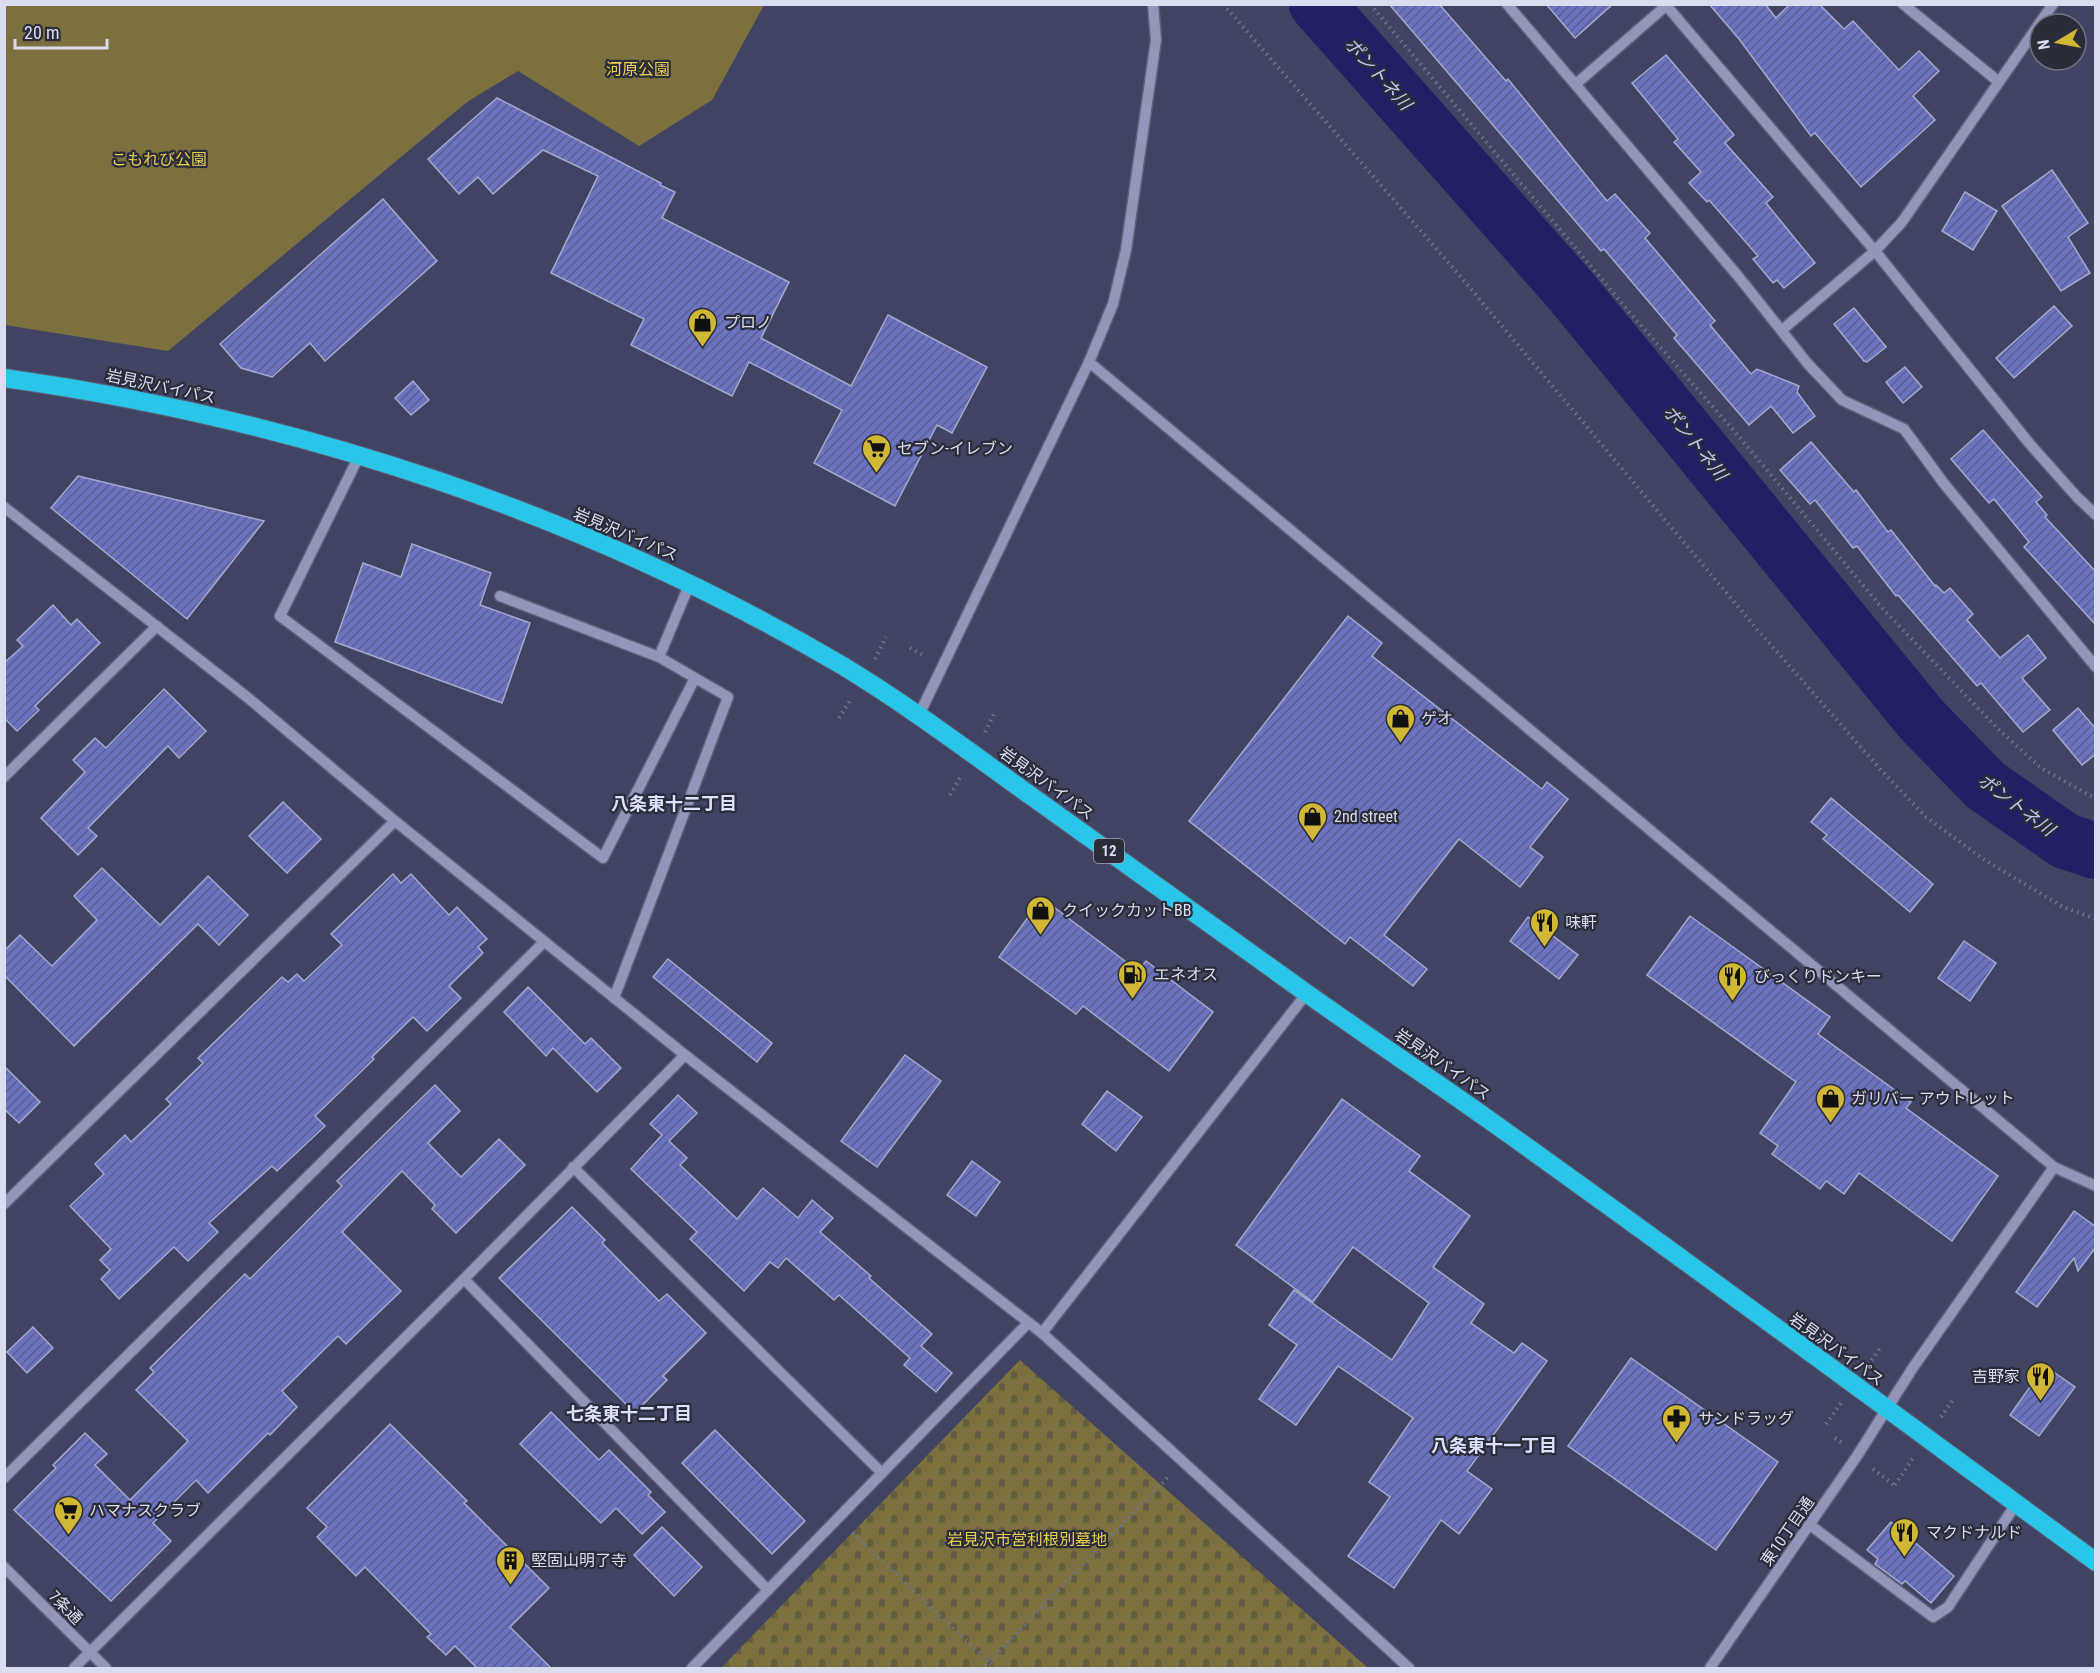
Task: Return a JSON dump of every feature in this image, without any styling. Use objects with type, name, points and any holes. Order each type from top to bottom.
[{"type":"highway","name":"岩見沢バイパス","points":[[4,378],[97,392],[243,423],[460,488],[532,515],[690,583],[846,668],[919,715],[1307,993],[1510,1134],[2096,1562]]},
{"type":"street","points":[[919,715],[1089,362],[1113,304],[1126,250],[1156,40],[1153,4]]},
{"type":"street","points":[[1507,4],[1782,330],[1808,364],[1842,400],[1904,429],[1945,485],[2096,667]]},
{"type":"street","points":[[1903,4],[1999,82]]},
{"type":"street","points":[[1782,330],[1875,251],[1902,222],[2053,4]]},
{"type":"street","points":[[1576,84],[1666,5],[1875,251],[2029,443],[2077,498],[2096,515]]},
{"type":"street","points":[[1089,362],[2054,1167],[2096,1186]]},
{"type":"street","points":[[359,456],[279,616],[603,858],[695,678]]},
{"type":"street","points":[[4,507],[247,697],[395,821],[614,998],[1042,1333],[1409,1668]]},
{"type":"street","points":[[659,657],[690,583]]},
{"type":"street","points":[[500,596],[659,657],[728,697],[614,998]]},
{"type":"street","points":[[4,777],[157,626]]},
{"type":"street","points":[[4,1204],[395,821]]},
{"type":"street","points":[[4,1478],[544,942]]},
{"type":"street","points":[[1042,1333],[1307,993]]},
{"type":"street","points":[[74,1668],[464,1279],[685,1054]]},
{"type":"street","points":[[573,1167],[882,1473]]},
{"type":"street","name":"東10丁目通","points":[[1710,1668],[1857,1456],[1886,1408],[2054,1167]]},
{"type":"street","points":[[464,1279],[768,1590]]},
{"type":"street","points":[[692,1668],[1028,1323]]},
{"type":"street","points":[[1810,1525],[1933,1617],[1948,1607],[2016,1504]]},
{"type":"street","name":"7条通","points":[[4,1567],[105,1668]]},
{"type":"path","points":[[1223,4],[1454,269],[1756,628],[1881,770],[1926,817],[1983,859],[2063,907],[2096,919]]},
{"type":"path","points":[[1370,4],[1882,608],[1995,727],[2041,768],[2096,799]]},
{"type":"path","points":[[983,1668],[1183,1462]]},
{"type":"path","points":[[837,1519],[996,1668]]},
{"type":"green space","name":"こもれび公園","points":[[4,5],[764,5],[712,100],[639,146],[518,71],[467,102],[168,351],[5,325]]},
{"type":"green space","name":"岩見沢市営利根別墓地","points":[[1020,1360],[1368,1668],[721,1668]]},
{"type":"building","points":[[1389,4],[1439,4],[1506,81],[1508,79],[1607,201],[1615,194],[1650,233],[1645,238],[1715,321],[1710,325],[1751,374],[1757,369],[1799,386],[1797,392],[1815,416],[1793,433],[1771,406],[1749,425],[1674,338],[1677,335],[1604,249],[1601,251]]},
{"type":"building","points":[[1546,4],[1613,4],[1575,38]]},
{"type":"building","points":[[1709,4],[1765,4],[1776,18],[1790,4],[1819,4],[1844,29],[1853,21],[1899,70],[1919,51],[1939,71],[1913,96],[1935,120],[1861,187],[1815,133],[1811,136],[1739,39]]},
{"type":"building","points":[[1666,55],[1734,135],[1725,143],[1773,197],[1766,203],[1815,263],[1784,288],[1777,280],[1773,283],[1753,259],[1758,256],[1709,200],[1707,202],[1689,183],[1701,172],[1674,142],[1678,139],[1632,83]]},
{"type":"building","points":[[497,98],[661,183],[660,185],[675,192],[662,218],[789,282],[761,338],[851,386],[888,315],[987,367],[952,433],[937,425],[895,506],[814,463],[842,410],[749,362],[732,396],[631,345],[644,319],[551,273],[598,176],[543,150],[493,194],[478,177],[459,194],[428,159]]},
{"type":"building","points":[[2052,170],[2088,223],[2068,237],[2090,273],[2061,291],[2002,206]]},
{"type":"building","points":[[1965,192],[1997,211],[1973,250],[1942,231]]},
{"type":"building","points":[[383,199],[437,261],[325,361],[310,343],[272,377],[241,368],[220,344]]},
{"type":"building","points":[[2054,306],[2072,326],[2014,378],[1996,358]]},
{"type":"building","points":[[1854,308],[1886,347],[1867,362],[1834,324]]},
{"type":"building","points":[[1905,367],[1922,387],[1903,403],[1886,382]]},
{"type":"building","points":[[413,381],[429,400],[411,415],[395,398]]},
{"type":"building","points":[[1983,430],[2042,497],[2036,502],[2047,515],[2045,517],[2096,572],[2096,625],[2024,547],[2029,542],[1994,499],[1989,503],[1951,459]]},
{"type":"building","points":[[1811,442],[1854,492],[1856,490],[1888,532],[1891,530],[1935,586],[1944,593],[1950,588],[1973,614],[1967,620],[2000,658],[2028,635],[2046,658],[2022,678],[2050,710],[2023,732],[1981,683],[1977,686],[1898,595],[1896,596],[1857,546],[1853,548],[1815,500],[1810,504],[1780,470]]},
{"type":"building","points":[[78,476],[264,521],[187,619],[51,508]]},
{"type":"building","points":[[412,544],[491,573],[480,605],[530,623],[502,703],[335,642],[363,563],[401,577]]},
{"type":"building","points":[[53,605],[71,625],[77,619],[100,643],[35,706],[39,710],[17,731],[4,718],[4,663],[23,646],[17,640]]},
{"type":"building","points":[[1348,616],[1382,643],[1372,656],[1542,789],[1547,782],[1568,799],[1530,847],[1543,857],[1520,887],[1459,839],[1384,935],[1427,969],[1413,986],[1350,937],[1345,944],[1189,821]]},
{"type":"building","points":[[164,689],[206,731],[179,758],[168,746],[88,828],[97,836],[78,855],[41,818],[85,772],[73,760],[95,738],[106,748]]},
{"type":"building","points":[[2078,708],[2096,729],[2096,754],[2082,765],[2053,730]]},
{"type":"building","points":[[1831,798],[1933,884],[1910,912],[1823,839],[1827,835],[1811,822]]},
{"type":"building","points":[[283,802],[321,839],[287,873],[249,836]]},
{"type":"building","points":[[102,868],[160,925],[208,876],[248,915],[219,945],[198,924],[74,1046],[4,975],[4,951],[20,935],[52,966],[97,920],[74,896]]},
{"type":"building","points":[[393,874],[401,883],[411,874],[449,915],[457,907],[487,939],[478,947],[483,953],[449,986],[461,998],[427,1031],[413,1017],[372,1057],[374,1059],[315,1116],[325,1126],[277,1171],[272,1166],[209,1223],[218,1232],[188,1261],[174,1247],[119,1299],[101,1279],[110,1270],[100,1260],[111,1249],[70,1206],[104,1174],[95,1164],[125,1135],[131,1142],[171,1104],[166,1099],[203,1063],[198,1058],[282,977],[288,982],[297,974],[304,981],[342,945],[331,934]]},
{"type":"building","points":[[1042,898],[1138,971],[1146,961],[1213,1012],[1169,1071],[1083,1006],[1076,1014],[999,957]]},
{"type":"building","points":[[1690,916],[1830,1017],[1818,1034],[1911,1102],[1906,1108],[1998,1176],[1952,1241],[1859,1173],[1844,1194],[1826,1181],[1820,1189],[1772,1154],[1778,1146],[1760,1133],[1796,1082],[1647,975]]},
{"type":"building","points":[[1528,917],[1578,955],[1559,979],[1510,941]]},
{"type":"building","points":[[1964,941],[1996,963],[1970,1001],[1938,978]]},
{"type":"building","points":[[668,959],[772,1043],[757,1062],[653,977]]},
{"type":"building","points":[[528,987],[585,1044],[591,1038],[621,1068],[597,1092],[553,1048],[546,1056],[504,1012]]},
{"type":"building","points":[[905,1055],[941,1081],[877,1167],[841,1141]]},
{"type":"building","points":[[4,1066],[40,1102],[19,1123],[4,1109]]},
{"type":"building","points":[[435,1085],[460,1111],[428,1143],[461,1177],[499,1139],[525,1165],[456,1233],[432,1209],[435,1205],[402,1171],[342,1232],[401,1291],[346,1344],[338,1336],[282,1391],[297,1407],[208,1493],[196,1480],[153,1523],[171,1541],[111,1601],[14,1510],[56,1468],[53,1465],[85,1433],[107,1454],[95,1465],[130,1500],[188,1441],[136,1390],[154,1372],[150,1368],[245,1274],[250,1279],[342,1186],[337,1181]]},
{"type":"building","points":[[1107,1091],[1142,1117],[1116,1151],[1082,1124]]},
{"type":"building","points":[[678,1095],[697,1113],[669,1141],[687,1158],[680,1165],[737,1219],[763,1188],[798,1218],[812,1200],[833,1218],[820,1232],[871,1276],[869,1278],[932,1334],[921,1346],[952,1373],[936,1392],[904,1365],[910,1358],[839,1295],[834,1300],[786,1258],[778,1268],[770,1262],[744,1291],[690,1239],[697,1232],[631,1169],[662,1135],[650,1124]]},
{"type":"building","points":[[1342,1099],[1420,1156],[1409,1171],[1470,1216],[1433,1267],[1484,1304],[1471,1323],[1514,1353],[1522,1343],[1547,1361],[1467,1471],[1492,1489],[1459,1534],[1441,1520],[1394,1588],[1348,1556],[1390,1497],[1369,1482],[1413,1418],[1338,1366],[1296,1425],[1259,1399],[1297,1345],[1269,1325],[1294,1290],[1392,1360],[1429,1303],[1353,1247],[1313,1302],[1236,1245]]},
{"type":"building","points":[[972,1161],[1000,1182],[976,1216],[947,1195]]},
{"type":"building","points":[[572,1207],[605,1240],[602,1243],[659,1301],[667,1294],[706,1333],[663,1376],[667,1380],[635,1413],[499,1278]]},
{"type":"building","points":[[2074,1211],[2096,1227],[2096,1247],[2078,1271],[2074,1258],[2037,1307],[2016,1292]]},
{"type":"building","points":[[33,1327],[53,1348],[27,1373],[7,1352]]},
{"type":"building","points":[[1631,1358],[1778,1462],[1716,1550],[1568,1446]]},
{"type":"building","points":[[2045,1366],[2075,1387],[2039,1436],[2010,1415]]},
{"type":"building","points":[[551,1412],[599,1460],[609,1450],[651,1492],[648,1495],[665,1512],[642,1534],[616,1508],[601,1523],[520,1444]]},
{"type":"building","points":[[390,1424],[467,1501],[464,1503],[549,1588],[510,1627],[551,1668],[477,1668],[455,1646],[446,1655],[427,1637],[431,1634],[365,1567],[356,1576],[317,1537],[327,1527],[307,1508]]},
{"type":"building","points":[[715,1430],[805,1521],[772,1554],[682,1463]]},
{"type":"building","points":[[1891,1522],[1954,1576],[1931,1603],[1905,1581],[1902,1584],[1875,1564],[1878,1559],[1867,1550]]},
{"type":"building","points":[[662,1527],[702,1567],[674,1596],[634,1555]]},
{"type":"waterway","name":"ポントネ川","points":[[1317,4],[1571,291],[1921,719],[1985,785],[2065,841],[2096,851]]},
{"type":"place","name":"プロノ","points":[[703,348]]},
{"type":"place","name":"セブン-イレブン","points":[[876,474]]},
{"type":"place","name":"ゲオ","points":[[1400,744]]},
{"type":"place","name":"2nd street","points":[[1313,842]]},
{"type":"place","name":"クイックカットBB","points":[[1041,936]]},
{"type":"place","name":"味軒","points":[[1544,948]]},
{"type":"place","name":"エネオス","points":[[1133,1000]]},
{"type":"place","name":"びっくりドンキー","points":[[1733,1002]]},
{"type":"place","name":"ガリバー アウトレット","points":[[1830,1124]]},
{"type":"place","name":"吉野家","points":[[2041,1402]]},
{"type":"place","name":"サンドラッグ","points":[[1677,1444]]},
{"type":"place","name":"ハマナスクラブ","points":[[68,1536]]},
{"type":"place","name":"マクドナルド","points":[[1905,1558]]},
{"type":"place","name":"堅固山明了寺","points":[[510,1586]]},
{"type":"district","name":"八条東十二丁目","points":[[674,804]]},
{"type":"district","name":"七条東十二丁目","points":[[629,1414]]},
{"type":"district","name":"八条東十一丁目","points":[[1494,1446]]},
{"type":"park label","name":"河原公園","points":[[638,69]]}]
